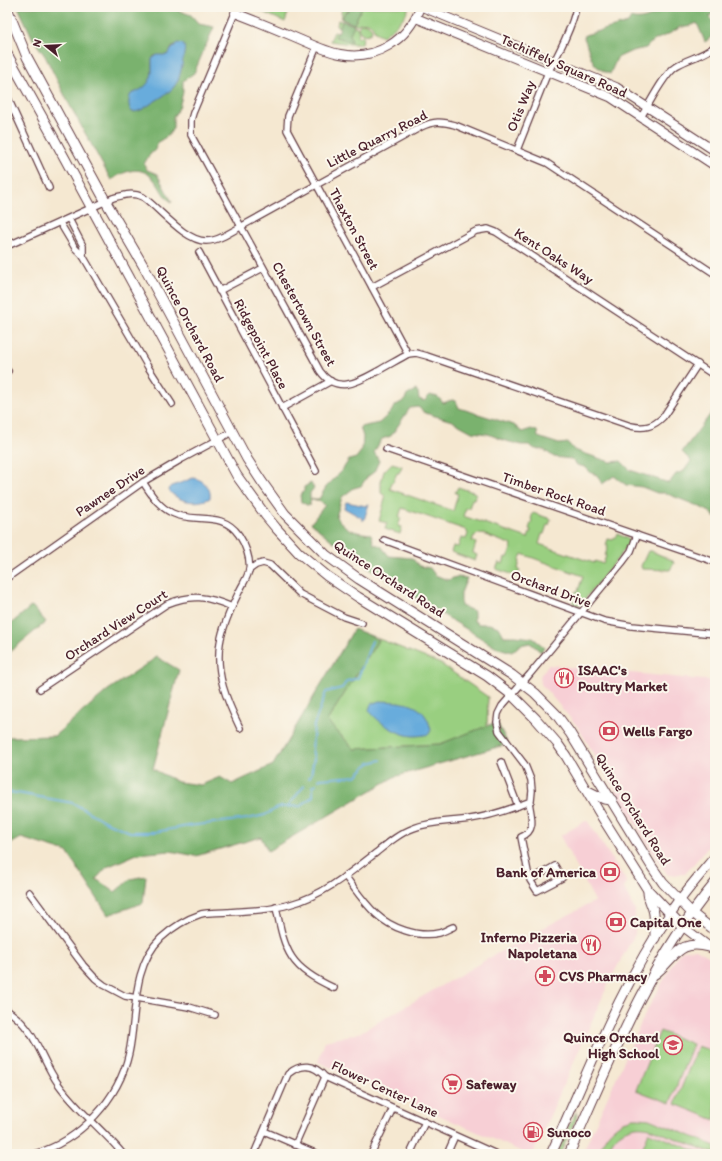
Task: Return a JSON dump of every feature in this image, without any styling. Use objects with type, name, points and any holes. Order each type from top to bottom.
[{"type":"main road","name":"Quince Orchard Road","points":[[7,8],[27,57],[106,202],[144,267],[247,459],[278,504],[297,527],[326,555],[359,579],[523,682],[556,714],[570,733],[652,867],[663,883],[692,912]]},
{"type":"main road","name":"Quince Orchard Road","points":[[7,54],[237,476],[266,516],[288,541],[316,567],[353,594],[487,676],[512,695],[557,743],[648,890],[682,926]]},
{"type":"main road","points":[[586,790],[604,799],[612,800]]},
{"type":"main road","points":[[551,1154],[625,989],[670,914],[715,857]]},
{"type":"main road","points":[[569,1154],[631,1015],[650,977],[682,926],[715,883]]},
{"type":"main road","points":[[648,890],[648,898],[654,915],[655,938]]},
{"type":"main road","points":[[650,977],[664,968],[680,948],[700,944],[712,949]]},
{"type":"street","name":"Tschiffely Square Road","points":[[236,10],[332,52],[347,55],[366,55],[391,45],[402,36],[416,18],[421,7],[616,87],[648,106],[715,151]]},
{"type":"street","name":"Otis Way","points":[[517,150],[548,72],[555,61],[574,17],[576,7]]},
{"type":"street","name":"Chestertown Street","points":[[236,10],[193,113],[190,128],[194,142],[320,372],[325,377],[331,381],[343,385],[357,382],[408,354]]},
{"type":"street","name":"Tschiffely Square Road","points":[[416,18],[610,97],[715,166]]},
{"type":"street","name":"Thaxton Street","points":[[317,46],[290,110],[287,123],[290,135],[408,354]]},
{"type":"street","points":[[641,117],[672,70],[680,64],[709,51],[715,46]]},
{"type":"street","points":[[709,51],[715,55]]},
{"type":"street","points":[[7,96],[49,188]]},
{"type":"street","name":"Little Quarry Road","points":[[7,246],[125,194],[139,195],[185,233],[201,241],[210,241],[240,227],[421,127],[441,121],[455,125],[533,156],[555,168],[715,274]]},
{"type":"street","points":[[69,219],[83,246],[83,256]]},
{"type":"street","points":[[60,223],[75,248],[83,256],[148,367],[172,404]]},
{"type":"street","name":"Kent Oaks Way","points":[[372,287],[476,231],[488,229],[496,232],[715,376]]},
{"type":"street","name":"Ridgepoint Place","points":[[199,252],[316,471]]},
{"type":"street","name":"Ridgepoint Place","points":[[220,291],[263,268]]},
{"type":"street","points":[[408,354],[416,353],[427,356],[638,428],[650,426],[663,418],[698,364]]},
{"type":"street","name":"Ridgepoint Place","points":[[282,408],[331,381]]},
{"type":"street","name":"Pawnee Drive","points":[[7,578],[143,482],[232,432]]},
{"type":"street","name":"Timber Rock Road","points":[[386,449],[715,562]]},
{"type":"street","points":[[143,482],[158,503],[171,512],[188,517],[213,518],[227,524],[238,534],[244,544],[249,559],[249,570],[224,626],[220,643],[219,659],[220,675],[228,703],[240,728]]},
{"type":"street","points":[[530,880],[555,866],[562,878],[537,891],[530,880],[521,837],[528,834],[531,829],[532,817],[529,802],[531,801],[532,791],[531,780],[525,765],[499,731],[497,722],[498,714],[502,706],[581,613],[626,557],[634,545],[637,535]]},
{"type":"street","name":"Orchard Drive","points":[[384,540],[604,621],[622,625],[715,634]]},
{"type":"street","points":[[249,570],[256,565],[263,563],[270,565],[300,594],[344,616],[362,623]]},
{"type":"street","name":"Orchard View Court","points":[[40,689],[167,604],[189,597],[204,597],[216,600],[232,607]]},
{"type":"street","points":[[500,762],[518,806]]},
{"type":"street","points":[[34,1154],[44,1151],[73,1135],[91,1120],[110,1097],[124,1071],[129,1052],[136,998],[141,975],[148,956],[160,940],[177,925],[190,918],[203,914],[260,910],[292,904],[313,896],[345,876],[391,841],[414,828],[446,821],[491,816],[529,802]]},
{"type":"street","points":[[345,876],[367,906],[383,920],[392,925],[410,932],[426,934],[439,933],[453,927]]},
{"type":"street","points":[[29,892],[83,965],[104,985],[125,996],[189,1007],[215,1015]]},
{"type":"street","points":[[276,907],[282,937],[295,962],[306,973],[334,988]]},
{"type":"street","name":"Quince Orchard Road","points":[[692,912],[715,931]]},
{"type":"street","name":"Quince Orchard Road","points":[[682,926],[712,949]]},
{"type":"street","points":[[7,1010],[27,1027],[37,1042],[51,1073],[71,1100],[123,1154]]},
{"type":"street","name":"Flower Center Lane","points":[[254,1154],[288,1074],[300,1066],[314,1067],[319,1070],[325,1078],[455,1136],[485,1152],[496,1154]]},
{"type":"street","points":[[295,1145],[325,1078]]},
{"type":"street","points":[[371,1154],[393,1108]]},
{"type":"street","points":[[410,1154],[424,1122]]},
{"type":"street","points":[[264,1131],[315,1153]]},
{"type":"street","points":[[447,1154],[455,1136]]},
{"type":"shaded area","points":[[548,665],[715,681],[715,839],[685,874],[668,875],[655,857],[578,727],[541,684],[540,676]]},
{"type":"shaded area","points":[[587,820],[627,882],[624,888],[635,910],[635,934],[610,980],[533,1154],[527,1154],[318,1062],[325,1041],[359,1033],[524,938],[595,901],[560,836]]},
{"type":"shaded area","name":"Quince Orchard High School","points":[[696,949],[715,960],[715,1154],[582,1154],[646,1012],[677,956],[683,950]]},
{"type":"green space","points":[[18,7],[168,7],[191,15],[199,24],[214,27],[194,73],[183,81],[183,92],[179,108],[173,117],[173,128],[169,135],[158,142],[154,152],[151,152],[144,164],[147,170],[157,174],[172,202],[164,195],[155,181],[145,172],[134,170],[128,171],[111,180],[68,102],[45,56],[33,39]],"holes":[[[174,45],[170,91],[141,110],[133,93],[140,91],[148,83],[151,76],[154,56],[167,55]]]},
{"type":"green space","points":[[251,7],[290,7],[285,22]]},
{"type":"green space","points":[[343,7],[356,7],[345,12],[354,24],[362,7],[409,7],[402,19],[383,36],[375,32],[372,26],[368,23],[359,23],[356,25],[341,19]]},
{"type":"green space","points":[[356,7],[362,7],[354,24],[342,19],[345,12]]},
{"type":"green space","points":[[668,7],[713,7],[715,11],[709,17],[715,23],[715,34],[705,42],[697,23],[687,27],[680,27],[672,33],[653,41],[646,48],[632,51],[617,58],[610,74],[598,68],[590,55],[584,38],[585,35],[628,23],[631,18],[645,18]]},
{"type":"green space","points":[[338,20],[357,27],[359,33],[357,36],[359,38],[361,35],[363,36],[362,44],[330,41],[334,32],[338,33],[341,28],[337,26]]},
{"type":"green space","points":[[342,21],[354,25],[350,34],[352,42],[335,37]]},
{"type":"green space","points":[[360,24],[370,26],[372,29],[371,33],[366,35],[361,33],[358,28]]},
{"type":"green space","points":[[416,390],[418,392],[419,399],[424,401],[430,395],[438,397],[443,403],[452,400],[456,401],[459,408],[514,425],[522,432],[531,429],[537,431],[538,437],[559,444],[568,443],[574,450],[610,462],[621,461],[630,470],[669,483],[676,474],[684,471],[691,461],[682,452],[715,408],[715,518],[710,512],[698,506],[665,493],[657,493],[642,487],[626,485],[614,476],[602,484],[597,475],[591,473],[585,467],[577,465],[571,459],[554,457],[544,450],[535,449],[529,445],[521,445],[488,434],[472,432],[452,421],[425,413],[418,407],[410,408],[391,436],[382,439],[374,452],[379,461],[374,472],[367,477],[361,486],[354,488],[342,497],[336,517],[351,530],[371,534],[374,544],[381,546],[389,556],[412,558],[419,566],[430,568],[435,575],[448,580],[456,577],[467,578],[461,593],[461,606],[474,611],[474,621],[479,624],[489,624],[499,627],[504,636],[533,638],[544,647],[541,652],[530,643],[520,645],[512,652],[495,647],[400,588],[332,541],[311,523],[325,505],[318,500],[311,500],[309,506],[301,502],[300,495],[304,491],[304,487],[311,483],[314,488],[310,493],[310,499],[319,499],[326,487],[340,473],[349,460],[356,458],[362,450],[363,437],[360,427],[379,423],[396,405],[405,400],[406,396]]},
{"type":"green space","points":[[392,463],[402,466],[392,482],[390,489],[453,511],[458,494],[455,493],[458,487],[476,493],[469,508],[466,508],[463,516],[528,538],[531,530],[529,529],[533,513],[551,519],[544,534],[542,534],[539,544],[594,563],[595,561],[603,564],[608,546],[606,545],[608,539],[613,540],[617,534],[627,538],[629,543],[580,605],[572,603],[583,576],[522,554],[518,569],[520,570],[517,576],[496,569],[499,562],[503,564],[505,557],[508,558],[512,545],[480,533],[474,536],[472,541],[476,543],[473,553],[477,555],[475,561],[451,552],[453,546],[458,547],[461,538],[466,539],[468,534],[466,530],[402,508],[398,526],[402,527],[400,534],[385,529],[387,523],[379,521],[385,499],[385,496],[381,493],[381,482],[384,471]]},
{"type":"green space","points":[[648,551],[672,560],[674,563],[670,570],[642,569],[641,566]]},
{"type":"green space","points":[[32,606],[46,622],[11,651],[7,658],[7,627]]},
{"type":"green space","points":[[354,629],[379,639],[327,721],[354,749],[440,744],[497,722],[508,744],[394,777],[268,851],[261,837],[196,856],[170,851],[137,854],[107,867],[96,879],[115,892],[130,879],[146,876],[143,903],[108,915],[67,852],[21,838],[7,846],[7,737],[54,736],[108,690],[157,657],[179,670],[153,769],[178,782],[201,785],[220,777],[232,784],[273,765]]},
{"type":"green space","points":[[379,639],[441,664],[488,697],[487,726],[440,744],[354,749],[327,721]]},
{"type":"green space","points":[[660,1031],[693,1044],[670,1103],[636,1090]]},
{"type":"green space","points":[[698,1046],[715,1053],[715,1120],[675,1104]]},
{"type":"green space","points":[[577,1111],[576,1119],[560,1154],[557,1154],[568,1127]]},
{"type":"green space","points":[[632,1118],[649,1119],[715,1146],[715,1154],[649,1128],[635,1127],[622,1132],[617,1136],[610,1147],[608,1154],[599,1154],[603,1141],[611,1131],[620,1123]]},
{"type":"green space","points":[[649,1132],[703,1154],[640,1154]]},
{"type":"water","points":[[177,43],[183,44],[184,51],[180,75],[175,86],[145,108],[132,112],[129,105],[130,96],[131,94],[142,89],[150,80],[152,72],[152,59],[157,55],[167,55]]},
{"type":"water","points":[[193,478],[206,484],[209,490],[210,498],[194,502],[188,501],[178,498],[169,491],[170,487]]},
{"type":"water","points":[[346,502],[366,506],[369,504],[364,520],[344,508]]},
{"type":"water","points":[[379,701],[405,703],[419,709],[428,721],[431,730],[429,734],[414,736],[402,734],[389,728],[377,719],[369,710],[371,704]]},
{"type":"waterway","points":[[309,778],[311,775],[314,758],[312,750],[314,725],[326,692],[342,688],[347,681],[358,678],[372,641]]},
{"type":"waterway","points":[[319,780],[356,776],[369,763],[381,760]]},
{"type":"waterway","points":[[7,792],[73,803],[106,822],[130,832],[155,832],[188,826],[247,819],[265,815],[279,807],[301,806],[313,796],[313,786],[316,784]]},
{"type":"waterway","points":[[288,806],[304,786]]},
{"type":"place","name":"ISAAC's Poultry Market","points":[[564,678]]},
{"type":"place","name":"Wells Fargo","points":[[609,731]]},
{"type":"place","name":"Bank of America","points":[[610,872]]},
{"type":"place","name":"Capital One","points":[[616,922]]},
{"type":"place","name":"Inferno Pizzeria Napoletana","points":[[591,945]]},
{"type":"place","name":"CVS Pharmacy","points":[[545,976]]},
{"type":"place","name":"Quince Orchard High School","points":[[673,1045]]},
{"type":"place","name":"Safeway","points":[[452,1084]]},
{"type":"place","name":"Sunoco","points":[[533,1132]]}]
